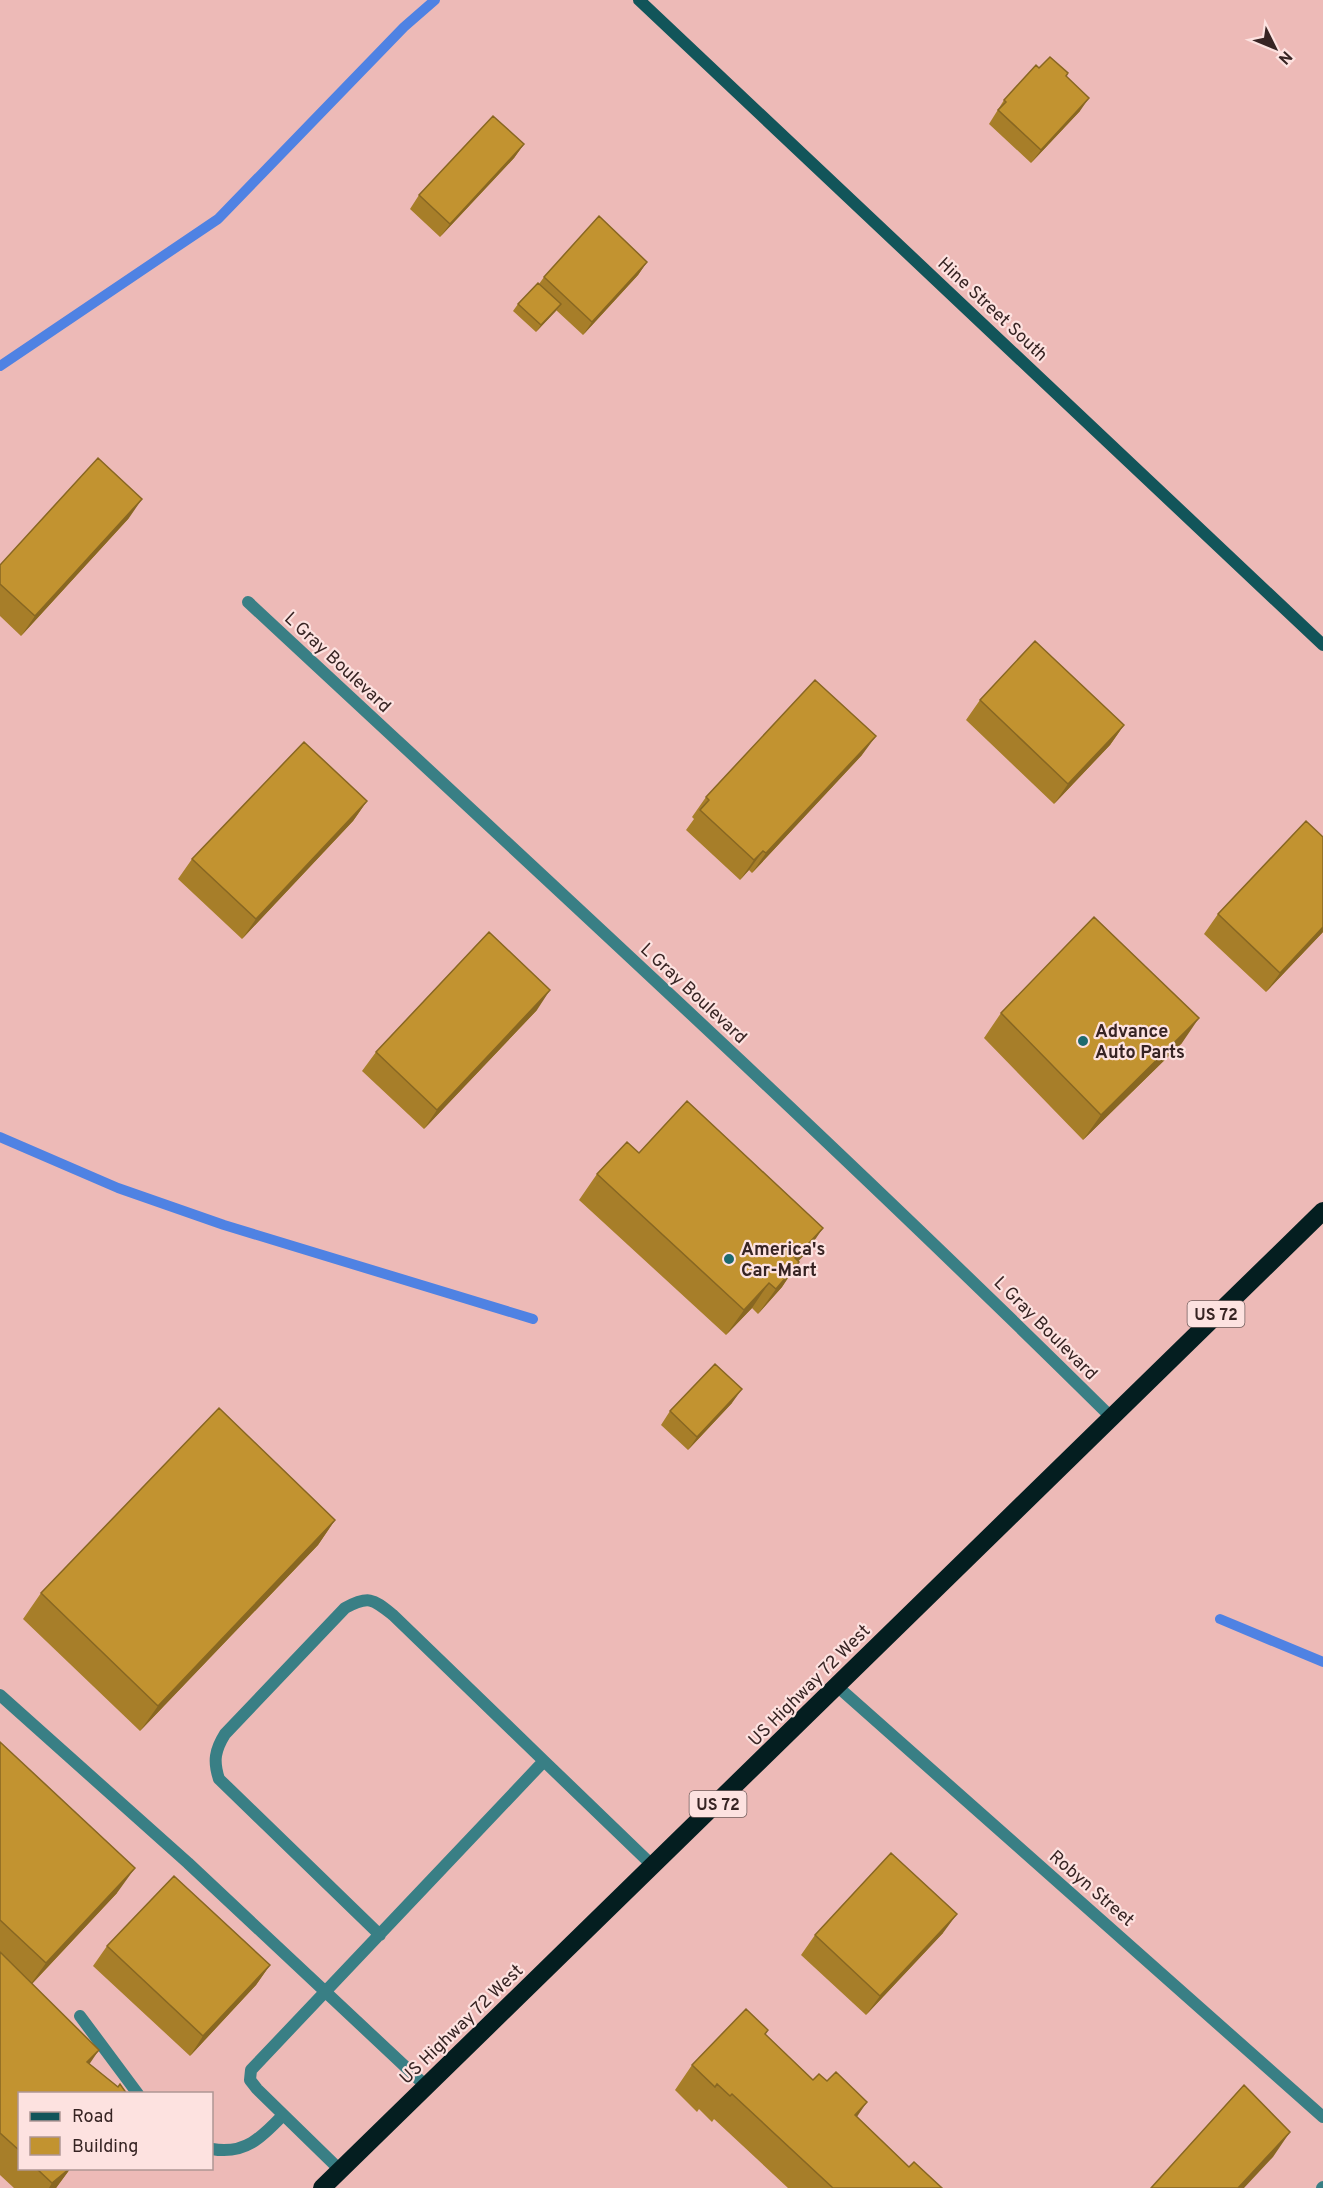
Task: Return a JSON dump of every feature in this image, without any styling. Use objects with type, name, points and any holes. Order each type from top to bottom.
[{"type":"highway","name":"US Highway 72 West","points":[[322,2188],[838,1687],[1110,1416],[1323,1211]]},
{"type":"street","name":"Hine Street South","points":[[640,0],[1323,645]]},
{"type":"street","name":"L Gray Boulevard","points":[[248,602],[809,1126],[975,1283],[1110,1416]]},
{"type":"street","points":[[380,1935],[219,1779],[214,1765],[216,1748],[225,1734],[345,1608],[360,1600],[374,1600],[393,1615],[653,1866]]},
{"type":"street","name":"Robyn Street","points":[[838,1687],[1323,2116]]},
{"type":"street","points":[[0,1695],[188,1863],[427,2087]]},
{"type":"street","points":[[340,2170],[257,2090],[250,2080],[251,2070],[544,1761]]},
{"type":"street","points":[[80,2016],[137,2092]]},
{"type":"street","points":[[213,2149],[231,2151],[254,2144],[283,2115]]},
{"type":"building","points":[[1050,57],[1068,73],[1066,76],[1089,98],[1041,150],[998,110],[1006,102],[1004,100],[1036,65],[1039,68]]},
{"type":"building","points":[[493,116],[524,144],[450,224],[419,195]]},
{"type":"building","points":[[599,216],[647,262],[592,322],[544,277]]},
{"type":"building","points":[[538,283],[561,304],[541,325],[518,304]]},
{"type":"building","points":[[98,458],[142,499],[35,616],[0,584],[0,565]]},
{"type":"building","points":[[1035,641],[1124,725],[1068,784],[980,700]]},
{"type":"building","points":[[815,680],[876,736],[766,853],[763,851],[754,860],[700,810],[709,800],[706,797]]},
{"type":"building","points":[[304,742],[367,801],[256,919],[192,859]]},
{"type":"building","points":[[1306,821],[1323,837],[1323,927],[1280,973],[1218,914]]},
{"type":"building","name":"Advance Auto Parts","points":[[1094,917],[1199,1018],[1101,1115],[1001,1013]]},
{"type":"building","points":[[489,932],[550,990],[437,1110],[376,1052]]},
{"type":"building","points":[[687,1101],[823,1228],[795,1258],[799,1262],[776,1289],[769,1283],[744,1310],[597,1174],[627,1142],[639,1153]]},
{"type":"building","points":[[715,1364],[742,1389],[697,1437],[670,1411]]},
{"type":"building","points":[[219,1408],[335,1520],[158,1706],[41,1593]]},
{"type":"building","points":[[0,1742],[135,1868],[46,1963],[0,1920]]},
{"type":"building","points":[[891,1853],[957,1914],[880,1996],[815,1935]]},
{"type":"building","points":[[174,1876],[270,1965],[203,2036],[107,1946]]},
{"type":"building","points":[[0,1952],[99,2050],[87,2062],[118,2087],[120,2084],[126,2092],[18,2092],[18,2149],[0,2133]]},
{"type":"building","points":[[746,2009],[768,2030],[765,2034],[813,2080],[819,2074],[827,2081],[836,2072],[867,2102],[855,2115],[909,2167],[914,2162],[942,2188],[833,2188],[732,2094],[730,2096],[717,2084],[715,2087],[692,2065]]},
{"type":"building","points":[[1244,2085],[1290,2132],[1238,2188],[1151,2188]]},
{"type":"building","points":[[38,2170],[68,2170],[52,2183]]},
{"type":"waterway","points":[[0,366],[218,219],[404,27],[435,0]]},
{"type":"waterway","points":[[0,1137],[118,1188],[224,1225],[533,1319]]},
{"type":"waterway","points":[[1220,1619],[1323,1662]]},
{"type":"place","name":"Advance Auto Parts","points":[[1083,1041]]},
{"type":"place","name":"America's Car-Mart","points":[[729,1259]]}]
